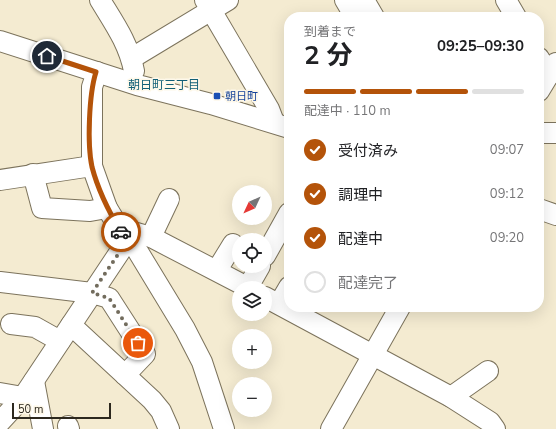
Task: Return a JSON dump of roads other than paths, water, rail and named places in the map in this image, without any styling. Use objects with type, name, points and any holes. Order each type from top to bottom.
[{"type":"street","points":[[100,0],[121,35],[132,58],[137,84]]},
{"type":"street","points":[[132,58],[208,5],[228,0]]},
{"type":"street","points":[[345,0],[352,12]]},
{"type":"street","points":[[364,0],[371,12]]},
{"type":"street","points":[[506,0],[513,12]]},
{"type":"street","points":[[208,5],[269,109],[281,125]]},
{"type":"street","points":[[0,41],[96,72],[281,125]]},
{"type":"street","points":[[96,72],[92,87],[92,166],[107,208],[127,241],[134,245],[189,336],[202,362],[224,429]]},
{"type":"street","points":[[544,133],[556,133]]},
{"type":"street","points":[[0,180],[92,166]]},
{"type":"street","points":[[33,174],[42,208],[90,210],[107,208]]},
{"type":"street","points":[[151,237],[169,199]]},
{"type":"street","points":[[544,211],[556,215]]},
{"type":"street","points":[[272,243],[284,222]]},
{"type":"street","points":[[0,422],[29,389],[127,241],[130,232],[151,237],[237,281]]},
{"type":"street","points":[[217,270],[232,246]]},
{"type":"street","points":[[0,282],[92,293],[109,298],[145,354],[125,375]]},
{"type":"street","points":[[272,291],[284,288]]},
{"type":"street","points":[[272,298],[284,303]]},
{"type":"street","points":[[331,429],[374,356],[397,312]]},
{"type":"street","points":[[316,314],[374,356],[451,396],[490,422],[495,429]]},
{"type":"street","points":[[11,324],[65,333],[125,375],[161,411],[169,429]]},
{"type":"street","points":[[451,396],[488,371]]},
{"type":"street","points":[[0,393],[29,389]]},
{"type":"street","points":[[29,389],[43,429]]},
{"type":"place","name":"朝日町","points":[[217,96]]},
{"type":"district","name":"朝日町三丁目","points":[[164,85]]}]
